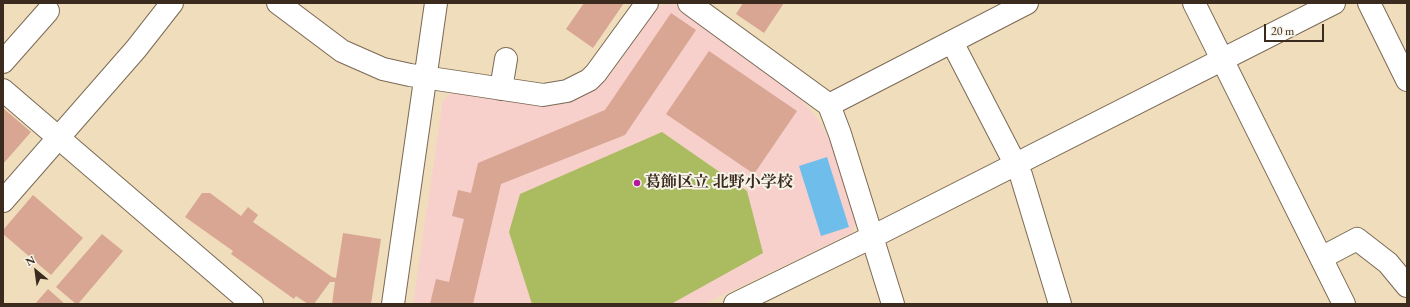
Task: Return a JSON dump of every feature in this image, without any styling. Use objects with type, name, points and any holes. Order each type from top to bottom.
[{"type":"street","points":[[3,201],[158,24],[172,3]]},
{"type":"street","points":[[278,3],[322,38],[355,57],[383,69],[527,94],[556,94],[567,91],[589,80],[606,60],[647,3]]},
{"type":"street","points":[[393,304],[436,3]]},
{"type":"street","points":[[689,3],[829,105],[840,134],[893,304]]},
{"type":"street","points":[[829,105],[952,42],[995,10],[1027,3]]},
{"type":"street","points":[[1194,3],[1344,304]]},
{"type":"street","points":[[735,304],[872,237],[1334,3]]},
{"type":"street","points":[[1369,3],[1407,80]]},
{"type":"street","points":[[3,62],[48,11]]},
{"type":"street","points":[[952,42],[1020,175],[1060,304]]},
{"type":"street","points":[[501,89],[506,59]]},
{"type":"street","points":[[3,90],[249,303]]},
{"type":"street","points":[[1321,258],[1357,239],[1388,263],[1407,286]]},
{"type":"shaded area","name":"葛飾区立 北野小学校","points":[[671,3],[795,93],[818,119],[831,143],[856,222],[852,233],[704,304],[413,304],[443,100],[453,92],[539,106],[579,99],[610,75],[657,7]]},
{"type":"green space","points":[[662,132],[747,191],[763,253],[671,304],[532,304],[509,232],[520,194]]},
{"type":"water","points":[[827,157],[849,227],[821,236],[799,166]]},
{"type":"building","points":[[584,3],[624,3],[593,48],[566,29]]},
{"type":"building","points":[[743,3],[784,3],[764,33],[736,14]]},
{"type":"building","points":[[671,13],[696,30],[625,135],[501,184],[473,304],[430,304],[436,279],[449,282],[464,219],[452,216],[458,190],[471,193],[478,163],[605,110]]},
{"type":"building","points":[[709,51],[797,111],[754,174],[666,114]]},
{"type":"building","points":[[3,108],[31,132],[3,164]]},
{"type":"building","points":[[202,193],[210,193],[241,216],[248,207],[258,215],[253,222],[332,277],[336,278],[343,233],[381,239],[371,304],[332,304],[335,282],[330,282],[314,304],[308,304],[296,296],[294,299],[231,254],[233,251],[185,217]]},
{"type":"building","points":[[33,195],[83,238],[51,275],[3,234],[3,230]]},
{"type":"building","points":[[102,234],[123,251],[78,304],[76,304],[56,287]]},
{"type":"building","points":[[48,289],[65,304],[35,304]]},
{"type":"place","name":"葛飾区立 北野小学校","points":[[637,183]]}]
